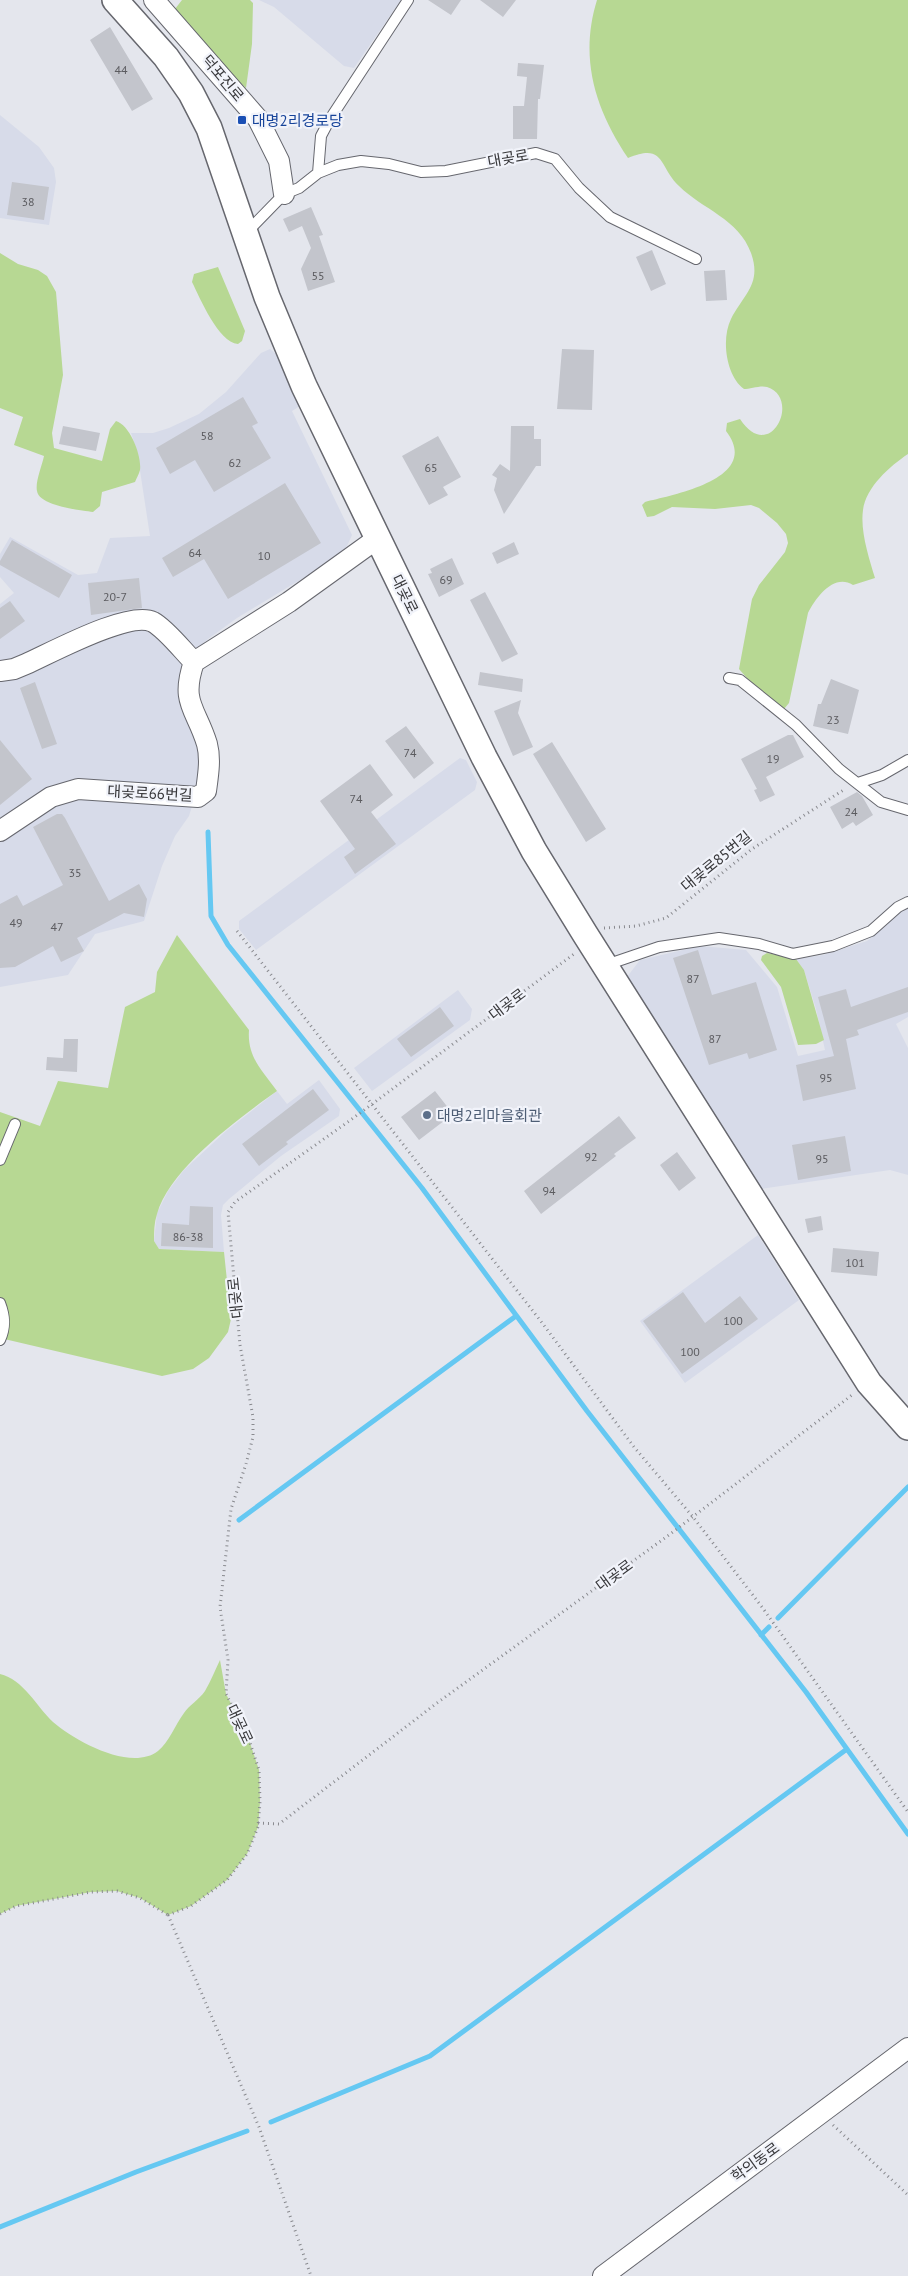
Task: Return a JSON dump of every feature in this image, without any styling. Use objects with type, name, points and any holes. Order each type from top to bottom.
[{"type":"street","name":"대곶로","points":[[115,0],[176,49],[191,93],[210,128],[244,234],[267,297],[304,386],[484,757],[534,851],[585,936],[869,1382],[908,1427]]},
{"type":"street","name":"덕포진로","points":[[154,0],[176,49],[258,119],[279,161],[284,194]]},
{"type":"street","points":[[0,671],[14,669],[110,626],[144,619],[153,622],[194,662],[289,602],[378,538]]},
{"type":"street","name":"대곶로66번길","points":[[0,831],[51,797],[78,788],[198,797],[206,791],[209,769],[207,745],[188,698],[188,685],[194,662]]},
{"type":"street","name":"학의동로","points":[[603,2276],[908,2048]]},
{"type":"lane","points":[[318,173],[321,136],[330,119],[408,0]]},
{"type":"lane","name":"대곶로","points":[[244,234],[284,194],[299,188],[318,173],[338,164],[361,162],[389,164],[422,172],[446,171],[536,153],[555,159],[579,188],[610,216],[696,260]]},
{"type":"lane","points":[[729,678],[740,680],[796,724],[839,769],[881,802],[908,810]]},
{"type":"lane","points":[[858,783],[882,775],[908,760]]},
{"type":"lane","points":[[605,965],[659,946],[719,938],[759,944],[793,954],[834,946],[871,931],[898,907],[908,902]]},
{"type":"lane","points":[[0,1160],[15,1124]]},
{"type":"lane","points":[[0,1303],[4,1314],[5,1330],[0,1340]]},
{"type":"path","name":"대곶로85번길","points":[[585,936],[666,918],[752,849],[818,805],[858,783]]},
{"type":"path","points":[[237,930],[543,1324],[634,1447],[693,1517],[762,1607],[908,1812]]},
{"type":"path","name":"대곶로","points":[[168,1916],[191,1906],[227,1880],[247,1854],[258,1823],[260,1802],[259,1770],[247,1734],[226,1694],[228,1660],[220,1606],[231,1509],[253,1436],[253,1417],[240,1345],[228,1212],[235,1202],[372,1104],[585,936]]},
{"type":"path","name":"대곶로","points":[[258,1823],[279,1824],[437,1703],[670,1535],[869,1382]]},
{"type":"path","points":[[0,1914],[16,1906],[91,1892],[117,1890],[140,1898],[168,1916],[259,2127],[311,2276]]},
{"type":"path","points":[[822,2114],[908,2195]]},
{"type":"shaded area","points":[[259,0],[401,0],[354,68],[344,66],[274,7]]},
{"type":"shaded area","points":[[0,115],[39,147],[54,168],[56,182],[49,225],[0,218]]},
{"type":"shaded area","points":[[270,349],[276,354],[283,366],[300,406],[292,411],[352,535],[347,546],[333,560],[237,618],[208,639],[192,654],[180,685],[182,709],[198,749],[198,787],[189,816],[175,836],[162,866],[144,921],[95,934],[68,975],[0,987],[0,604],[14,593],[0,577],[0,554],[10,537],[78,575],[97,573],[110,538],[150,536],[137,451],[131,433],[153,433],[199,414],[226,392],[261,353]]},
{"type":"shaded area","points":[[460,758],[466,760],[477,782],[475,790],[256,950],[239,929],[239,921]]},
{"type":"shaded area","points":[[908,907],[908,1017],[896,1024],[908,1048],[908,1175],[890,1170],[760,1189],[627,977],[640,960],[700,946],[746,950],[777,987],[798,1056],[825,1050],[816,1009],[804,970],[796,959],[823,955],[867,941],[902,910]]},
{"type":"shaded area","points":[[458,990],[472,1009],[470,1020],[372,1091],[354,1068]]},
{"type":"shaded area","points":[[319,1080],[340,1109],[339,1116],[281,1156],[223,1205],[221,1215],[224,1252],[159,1249],[154,1241],[157,1213],[168,1191],[184,1170],[226,1131],[277,1091],[287,1104]]},
{"type":"shaded area","points":[[758,1235],[799,1300],[685,1383],[640,1321]]},
{"type":"green space","points":[[182,0],[250,0],[253,3],[252,44],[246,88],[223,67],[175,9]]},
{"type":"green space","points":[[597,0],[908,0],[908,454],[880,478],[865,501],[862,518],[864,535],[875,578],[853,585],[846,582],[833,584],[826,588],[816,600],[808,613],[789,703],[784,709],[759,692],[739,669],[752,599],[759,585],[785,552],[788,543],[786,534],[777,523],[759,508],[751,505],[715,509],[672,507],[654,516],[647,517],[642,505],[645,502],[694,488],[711,481],[725,472],[733,461],[734,447],[726,431],[727,423],[740,419],[751,431],[762,435],[771,432],[778,424],[782,414],[782,403],[777,393],[767,387],[744,389],[738,383],[729,366],[726,347],[728,327],[753,281],[754,264],[745,241],[729,223],[679,186],[660,159],[655,155],[649,153],[640,154],[628,158],[616,140],[607,121],[593,82],[590,63],[592,21]]},
{"type":"green space","points":[[0,253],[18,264],[38,270],[47,276],[56,292],[63,375],[52,433],[54,448],[102,461],[110,429],[116,421],[126,428],[137,449],[140,470],[135,482],[102,492],[100,506],[93,512],[52,504],[39,496],[37,483],[44,456],[14,445],[23,417],[0,408]]},
{"type":"green space","points":[[218,267],[245,331],[242,341],[238,344],[224,336],[217,328],[192,282],[194,274]]},
{"type":"green space","points":[[177,935],[249,1030],[250,1048],[253,1056],[277,1091],[244,1115],[191,1162],[164,1197],[157,1214],[154,1241],[159,1249],[224,1252],[231,1319],[228,1332],[209,1358],[193,1369],[162,1376],[0,1338],[0,1112],[40,1126],[58,1081],[108,1088],[125,1007],[155,992],[157,972]]},
{"type":"green space","points":[[767,953],[796,959],[804,970],[824,1040],[816,1044],[798,1045],[781,987],[761,960],[762,956]]},
{"type":"green space","points":[[220,1660],[226,1694],[247,1734],[259,1770],[260,1802],[258,1827],[247,1854],[227,1880],[191,1906],[168,1915],[140,1898],[117,1891],[91,1892],[16,1906],[0,1914],[0,1674],[23,1687],[47,1716],[63,1730],[104,1751],[133,1758],[147,1757],[162,1747],[186,1710],[205,1691]]},
{"type":"building","points":[[428,0],[461,0],[451,15]]},
{"type":"building","points":[[480,0],[516,0],[503,17]]},
{"type":"building","points":[[110,27],[153,99],[132,111],[90,40]]},
{"type":"building","points":[[518,63],[544,65],[540,99],[538,99],[537,139],[513,139],[513,106],[524,106],[527,77],[517,76]]},
{"type":"building","points":[[12,182],[49,187],[44,220],[7,215]]},
{"type":"building","points":[[311,207],[323,235],[319,236],[335,282],[308,291],[301,269],[311,248],[302,226],[289,232],[283,219]]},
{"type":"building","points":[[652,250],[666,284],[651,291],[636,257]]},
{"type":"building","points":[[725,270],[727,300],[706,301],[704,271]]},
{"type":"building","points":[[562,349],[594,350],[592,410],[557,409]]},
{"type":"building","points":[[243,397],[258,423],[252,426],[271,458],[214,492],[195,460],[170,474],[156,448]]},
{"type":"building","points":[[63,426],[100,433],[96,451],[59,444]]},
{"type":"building","points":[[511,426],[534,426],[534,439],[541,439],[541,466],[536,466],[504,514],[494,490],[497,478],[492,475],[500,464],[510,471]]},
{"type":"building","points":[[438,436],[461,477],[443,487],[448,495],[429,505],[402,456]]},
{"type":"building","points":[[285,483],[321,543],[228,599],[204,559],[173,577],[162,558]]},
{"type":"building","points":[[12,540],[72,575],[59,598],[0,565],[0,561]]},
{"type":"building","points":[[514,542],[519,554],[497,564],[492,553]]},
{"type":"building","points":[[452,558],[464,584],[439,597],[428,574],[432,573],[430,569]]},
{"type":"building","points":[[139,578],[142,608],[91,615],[88,583]]},
{"type":"building","points":[[485,592],[518,654],[502,662],[470,600]]},
{"type":"building","points":[[10,601],[25,621],[0,639],[0,608]]},
{"type":"building","points":[[480,672],[523,679],[522,692],[478,685]]},
{"type":"building","points":[[831,679],[859,690],[848,734],[813,726],[818,704],[821,704]]},
{"type":"building","points":[[35,682],[57,744],[42,749],[20,688]]},
{"type":"building","points":[[521,700],[518,713],[533,747],[513,756],[494,711]]},
{"type":"building","points":[[406,726],[434,763],[414,779],[385,741]]},
{"type":"building","points":[[788,735],[793,735],[804,757],[766,777],[775,795],[760,802],[754,790],[757,789],[741,759]]},
{"type":"building","points":[[0,740],[32,779],[0,805]]},
{"type":"building","points":[[552,742],[606,829],[586,842],[533,754]]},
{"type":"building","points":[[370,764],[393,795],[371,812],[396,844],[355,874],[344,857],[355,849],[320,801]]},
{"type":"building","points":[[857,792],[862,796],[873,815],[856,826],[853,822],[842,829],[830,807]]},
{"type":"building","points":[[57,814],[62,814],[65,818],[109,901],[139,884],[147,899],[144,917],[124,913],[77,938],[84,951],[61,962],[53,946],[15,967],[0,968],[0,904],[17,895],[23,906],[63,885],[33,827]]},
{"type":"building","points":[[698,950],[712,995],[756,982],[777,1050],[749,1059],[747,1053],[709,1065],[673,958]]},
{"type":"building","points":[[908,987],[908,1012],[857,1030],[859,1035],[846,1039],[856,1089],[803,1101],[796,1065],[834,1056],[818,997],[846,989],[851,1007]]},
{"type":"building","points":[[440,1007],[454,1026],[411,1057],[397,1039]]},
{"type":"building","points":[[64,1039],[78,1039],[77,1072],[46,1070],[47,1057],[63,1058]]},
{"type":"building","points":[[313,1089],[329,1110],[286,1142],[288,1144],[259,1166],[242,1144]]},
{"type":"building","name":"대명2리마을회관","points":[[435,1091],[453,1114],[419,1140],[401,1117]]},
{"type":"building","points":[[619,1116],[636,1138],[614,1154],[616,1156],[541,1214],[524,1191]]},
{"type":"building","points":[[845,1136],[851,1171],[798,1180],[792,1145]]},
{"type":"building","points":[[677,1152],[696,1178],[679,1191],[660,1165]]},
{"type":"building","points":[[190,1206],[213,1207],[213,1248],[161,1246],[162,1223],[189,1225]]},
{"type":"building","points":[[821,1216],[823,1230],[808,1233],[805,1219]]},
{"type":"building","points":[[833,1248],[879,1252],[877,1276],[831,1272]]},
{"type":"building","points":[[683,1292],[705,1323],[740,1296],[758,1319],[682,1374],[643,1321]]},
{"type":"waterway","points":[[208,832],[211,916],[228,945],[422,1188],[587,1411],[806,1692],[908,1834]]},
{"type":"waterway","points":[[239,1520],[516,1316]]},
{"type":"waterway","points":[[778,1618],[908,1487]]},
{"type":"waterway","points":[[761,1635],[769,1627]]},
{"type":"waterway","points":[[271,2122],[430,2056],[847,1749]]},
{"type":"waterway","points":[[0,2227],[136,2172],[247,2131]]},
{"type":"place","name":"대명2리경로당","points":[[242,120]]},
{"type":"place","name":"대명2리마을회관","points":[[427,1115]]}]
